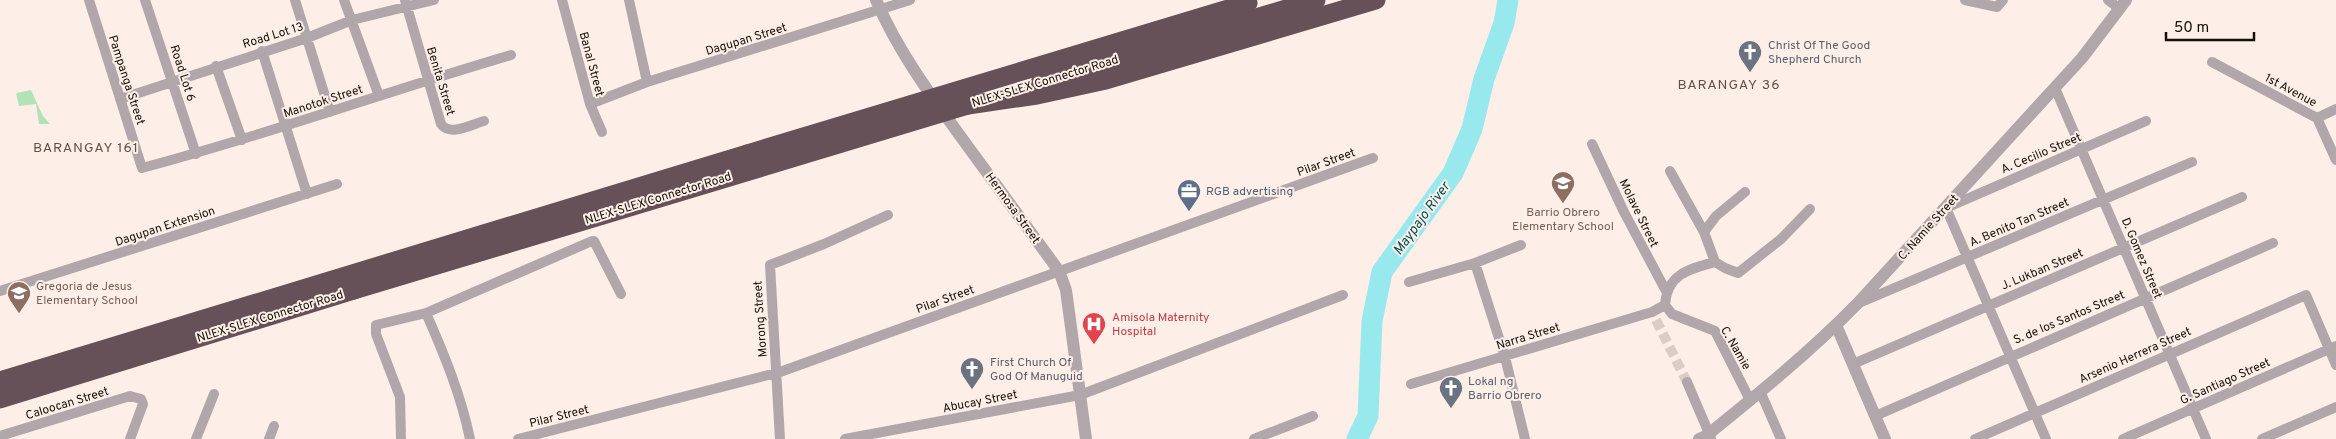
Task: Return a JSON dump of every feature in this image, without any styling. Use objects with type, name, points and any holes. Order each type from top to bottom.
[{"type":"highway","name":"NLEX-SLEX Connector Road","points":[[0,381],[1258,0]]},
{"type":"highway","name":"NLEX-SLEX Connector Road","points":[[0,400],[373,284],[1316,0]]},
{"type":"highway","points":[[968,105],[1037,95],[1106,80],[1376,0]]},
{"type":"street","name":"Pampanga Street","points":[[89,0],[142,168]]},
{"type":"street","name":"Road Lot 6","points":[[145,0],[196,154]]},
{"type":"street","points":[[295,0],[330,112]]},
{"type":"street","points":[[344,0],[379,96]]},
{"type":"street","name":"Road Lot 13","points":[[120,99],[216,66],[307,38],[352,20],[406,3],[434,0]]},
{"type":"street","name":"Banal Street","points":[[562,0],[590,104],[602,132]]},
{"type":"street","points":[[629,0],[648,82]]},
{"type":"street","name":"Dagupan Street","points":[[590,104],[648,82],[878,5],[910,0]]},
{"type":"street","points":[[1965,0],[1997,8],[2003,0]]},
{"type":"street","points":[[2108,0],[2123,4]]},
{"type":"street","name":"Benita Street","points":[[406,3],[427,80],[444,128],[452,130],[484,120]]},
{"type":"street","name":"C. Namie Street","points":[[1706,438],[1836,325],[1857,304],[2082,58],[2123,4]]},
{"type":"street","name":"Hermosa Street","points":[[878,5],[892,37],[946,116],[1059,271],[1066,290],[1086,439]]},
{"type":"street","points":[[262,51],[306,194]]},
{"type":"street","name":"Manotok Street","points":[[142,168],[242,140],[511,55]]},
{"type":"street","name":"1st Avenue","points":[[2212,62],[2317,118],[2336,160]]},
{"type":"street","points":[[216,66],[242,140]]},
{"type":"street","name":"D. Gomez Street","points":[[2055,88],[2206,439]]},
{"type":"street","points":[[2317,118],[2336,109]]},
{"type":"street","name":"A. Cecilio Street","points":[[1946,208],[2146,121]]},
{"type":"street","name":"Molave Street","points":[[1592,144],[1637,238],[1666,291]]},
{"type":"street","name":"Pilar Street","points":[[518,439],[776,373],[1373,158]]},
{"type":"street","name":"A. Benito Tan Street","points":[[1857,304],[2192,162]]},
{"type":"street","points":[[1670,171],[1704,232],[1716,262],[1738,273],[1780,239],[1810,209]]},
{"type":"street","name":"Dagupan Extension","points":[[0,291],[337,184]]},
{"type":"street","points":[[1704,232],[1716,216],[1745,192]]},
{"type":"street","name":"J. Lukban Street","points":[[1853,364],[2242,198]]},
{"type":"street","points":[[1946,208],[2046,439]]},
{"type":"street","name":"Morong Street","points":[[780,439],[770,265],[824,244],[888,215]]},
{"type":"street","points":[[401,439],[400,397],[376,334],[375,327],[380,323],[426,313],[592,240],[621,294]]},
{"type":"street","name":"S. de los Santos Street","points":[[1875,416],[2273,243]]},
{"type":"street","points":[[1409,282],[1475,263],[1521,245]]},
{"type":"street","points":[[1664,305],[1666,291],[1676,278],[1697,267],[1716,262]]},
{"type":"street","points":[[1475,263],[1505,357],[1524,439]]},
{"type":"street","name":"Abucay Street","points":[[844,439],[1080,395],[1343,295]]},
{"type":"street","name":"Arsenio Herrera Street","points":[[1975,439],[2306,295],[2333,348]]},
{"type":"street","name":"Narra Street","points":[[1411,384],[1654,316],[1664,305]]},
{"type":"street","name":"C. Namie","points":[[1664,305],[1672,314],[1715,331],[1781,439]]},
{"type":"street","points":[[426,313],[446,359],[465,414],[470,439]]},
{"type":"street","points":[[1836,325],[1885,439]]},
{"type":"street","points":[[2333,348],[2336,365]]},
{"type":"street","name":"G. Santiago Street","points":[[2123,439],[2333,348]]},
{"type":"street","points":[[1687,382],[1706,438]]},
{"type":"street","points":[[196,439],[214,394]]},
{"type":"street","name":"Caloocan Street","points":[[0,436],[130,396],[141,399],[141,410],[130,439]]},
{"type":"street","points":[[2262,439],[2336,407]]},
{"type":"street","points":[[1254,439],[1313,416]]},
{"type":"street","points":[[269,439],[274,426]]},
{"type":"green space","points":[[31,90],[43,116],[50,124],[39,124],[36,104],[19,106],[16,93]]},
{"type":"waterway","name":"Maypajo River","points":[[1357,439],[1368,416],[1372,321],[1382,272],[1453,173],[1472,129],[1484,79],[1504,23],[1508,0]]},
{"type":"tunnel","points":[[1656,320],[1687,382]]},
{"type":"place","name":"Christ Of The Good Shepherd Church","points":[[1750,73]]},
{"type":"place","name":"Barrio Obrero Elementary School","points":[[1563,204]]},
{"type":"place","name":"RGB advertising","points":[[1189,212]]},
{"type":"place","name":"Gregoria de Jesus Elementary School","points":[[19,314]]},
{"type":"place","name":"Amisola Maternity Hospital","points":[[1094,345]]},
{"type":"place","name":"First Church Of God Of Manuguid","points":[[972,390]]},
{"type":"place","name":"Lokal ng Barrio Obrero","points":[[1451,409]]},
{"type":"district","name":"BARANGAY 36","points":[[1729,84]]},
{"type":"district","name":"BARANGAY 161","points":[[86,147]]}]
